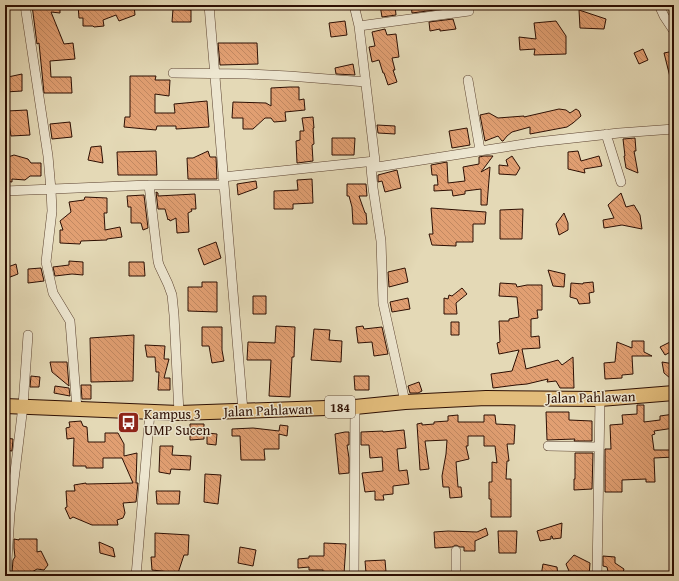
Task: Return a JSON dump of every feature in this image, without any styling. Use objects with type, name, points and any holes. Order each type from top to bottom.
[{"type":"main road","name":"Jalan Pahlawan","points":[[5,406],[179,413],[355,407],[405,402],[486,398],[600,399],[674,393]]},
{"type":"street","points":[[25,5],[48,156],[51,190],[52,212],[46,262],[53,294],[70,322],[77,409]]},
{"type":"street","points":[[209,5],[243,411]]},
{"type":"street","points":[[354,5],[359,26],[366,82],[373,164],[373,188],[381,241],[383,303],[405,402]]},
{"type":"street","points":[[659,5],[674,31]]},
{"type":"street","points":[[359,26],[469,10]]},
{"type":"street","points":[[173,73],[282,76],[366,82]]},
{"type":"street","points":[[468,80],[480,150]]},
{"type":"street","points":[[5,192],[149,186],[224,181],[373,164],[606,134],[674,129]]},
{"type":"street","points":[[606,134],[621,182]]},
{"type":"street","points":[[149,186],[159,266],[172,295],[179,413]]},
{"type":"street","points":[[6,576],[10,513],[23,406],[28,336]]},
{"type":"street","points":[[597,576],[600,399]]},
{"type":"street","points":[[354,576],[355,407]]},
{"type":"street","points":[[136,576],[150,412]]},
{"type":"street","points":[[548,446],[599,447]]},
{"type":"street","points":[[456,551],[456,576]]},
{"type":"building","points":[[32,5],[60,5],[60,13],[51,12],[64,44],[73,43],[75,59],[50,61],[51,77],[71,77],[72,93],[44,93],[39,43],[37,44]]},
{"type":"building","points":[[78,5],[134,5],[135,15],[119,21],[116,15],[103,20],[104,26],[83,26],[83,18],[79,18]]},
{"type":"building","points":[[380,5],[395,5],[396,15],[382,17]]},
{"type":"building","points":[[411,5],[449,5],[450,8],[412,13]]},
{"type":"building","points":[[173,9],[191,10],[191,22],[172,22]]},
{"type":"building","points":[[579,10],[606,19],[604,29],[580,28]]},
{"type":"building","points":[[453,19],[456,29],[440,31],[440,29],[430,31],[429,22]]},
{"type":"building","points":[[345,21],[347,35],[331,37],[329,23]]},
{"type":"building","points":[[556,21],[566,36],[566,54],[534,55],[535,49],[520,50],[519,37],[536,39],[534,23]]},
{"type":"building","points":[[385,29],[387,35],[396,34],[399,57],[392,58],[395,70],[393,70],[397,82],[388,85],[379,60],[372,62],[369,47],[375,46],[372,32]]},
{"type":"building","points":[[218,43],[257,43],[258,64],[220,65]]},
{"type":"building","points":[[643,49],[648,60],[639,64],[634,53]]},
{"type":"building","points":[[674,51],[674,81],[671,81],[664,53]]},
{"type":"building","points":[[353,64],[355,75],[336,74],[335,68]]},
{"type":"building","points":[[22,74],[22,91],[5,92],[8,77]]},
{"type":"building","points":[[130,76],[156,76],[155,80],[170,80],[169,96],[155,94],[155,113],[175,113],[174,104],[207,101],[209,127],[176,129],[176,126],[157,126],[156,130],[124,127],[125,117],[130,117]]},
{"type":"building","points":[[299,87],[299,100],[304,99],[305,110],[285,112],[286,121],[274,122],[271,118],[265,118],[253,129],[243,129],[243,118],[232,118],[233,102],[266,103],[271,106],[271,88]]},
{"type":"building","points":[[559,109],[566,110],[570,113],[576,109],[579,111],[581,116],[567,127],[530,134],[530,127],[512,132],[503,141],[498,136],[485,141],[480,115],[489,113],[498,118],[524,117]]},
{"type":"building","points":[[27,110],[30,135],[11,136],[7,111]]},
{"type":"building","points":[[313,117],[313,161],[297,163],[296,141],[300,140],[300,131],[304,131],[302,118]]},
{"type":"building","points":[[70,122],[72,137],[52,139],[50,124]]},
{"type":"building","points":[[377,125],[395,126],[395,134],[378,133]]},
{"type":"building","points":[[467,128],[470,145],[452,148],[449,131]]},
{"type":"building","points":[[332,138],[355,138],[354,155],[332,155]]},
{"type":"building","points":[[635,138],[636,151],[634,151],[638,173],[626,168],[624,156],[623,139]]},
{"type":"building","points":[[101,146],[103,163],[88,160],[91,147]]},
{"type":"building","points":[[156,151],[157,175],[118,175],[117,152]]},
{"type":"building","points":[[208,151],[210,157],[216,157],[217,179],[188,179],[187,158],[193,158]]},
{"type":"building","points":[[578,151],[581,161],[599,156],[602,166],[584,169],[585,173],[568,169],[568,152]]},
{"type":"building","points":[[14,155],[28,159],[31,163],[41,163],[41,176],[30,176],[25,180],[12,179],[12,182],[5,181],[5,158]]},
{"type":"building","points":[[493,156],[481,172],[490,167],[487,205],[481,205],[481,189],[465,191],[465,194],[453,196],[452,190],[434,191],[434,185],[438,185],[437,175],[432,175],[431,165],[447,162],[448,183],[465,181],[463,167],[479,164],[479,157]]},
{"type":"building","points":[[512,156],[520,168],[516,175],[499,174],[499,165],[508,166],[506,160]]},
{"type":"building","points":[[397,170],[401,188],[385,192],[382,181],[378,182],[378,175]]},
{"type":"building","points":[[312,179],[313,203],[293,204],[293,209],[274,209],[274,191],[298,190],[297,180]]},
{"type":"building","points":[[256,181],[257,188],[238,195],[237,184]]},
{"type":"building","points":[[347,184],[366,184],[367,196],[359,196],[366,213],[367,224],[353,224],[352,207],[349,196],[347,196]]},
{"type":"building","points":[[156,192],[158,193],[158,196],[195,194],[196,209],[191,209],[192,211],[188,213],[189,232],[177,233],[176,218],[170,221],[169,219],[168,220],[165,209],[158,209]]},
{"type":"building","points":[[621,193],[626,207],[634,205],[640,215],[642,229],[622,225],[604,228],[603,220],[614,218],[608,205]]},
{"type":"building","points":[[144,195],[148,228],[143,230],[141,223],[131,223],[131,207],[128,207],[127,196]]},
{"type":"building","points":[[85,197],[107,198],[107,213],[104,213],[105,230],[120,227],[122,237],[107,240],[81,241],[80,244],[60,243],[60,230],[63,230],[60,221],[71,212],[69,202],[84,200]]},
{"type":"building","points":[[431,208],[486,212],[485,224],[473,224],[473,242],[456,242],[456,246],[432,245],[429,234],[433,234]]},
{"type":"building","points":[[523,209],[522,239],[500,239],[500,210]]},
{"type":"building","points":[[564,213],[568,223],[568,230],[559,235],[556,224]]},
{"type":"building","points":[[216,242],[221,258],[204,265],[198,249]]},
{"type":"building","points":[[69,261],[83,262],[83,275],[72,274],[55,276],[53,267],[69,265]]},
{"type":"building","points":[[129,262],[144,262],[145,276],[129,276]]},
{"type":"building","points":[[16,264],[18,274],[5,279],[5,268]]},
{"type":"building","points":[[41,268],[44,281],[28,283],[28,269]]},
{"type":"building","points":[[405,268],[408,282],[389,287],[388,272]]},
{"type":"building","points":[[548,270],[565,274],[564,287],[553,286]]},
{"type":"building","points":[[202,282],[217,282],[217,312],[188,311],[188,287],[202,287]]},
{"type":"building","points":[[593,282],[594,292],[589,293],[590,303],[579,304],[577,299],[570,297],[571,283],[583,284]]},
{"type":"building","points":[[500,283],[516,284],[517,287],[542,285],[542,310],[537,310],[538,318],[531,319],[531,337],[539,336],[540,348],[522,349],[526,369],[558,360],[562,365],[573,357],[574,388],[560,388],[556,381],[547,382],[548,379],[527,384],[493,388],[491,374],[512,371],[519,350],[499,354],[497,343],[500,342],[499,321],[509,321],[509,319],[519,317],[517,297],[499,296]]},
{"type":"building","points":[[462,288],[467,294],[456,303],[457,314],[444,314],[444,298],[448,299],[449,295],[452,296]]},
{"type":"building","points":[[253,296],[266,296],[266,314],[253,314]]},
{"type":"building","points":[[408,298],[410,309],[392,312],[390,302]]},
{"type":"building","points":[[451,322],[459,322],[459,335],[451,335]]},
{"type":"building","points":[[276,326],[295,327],[290,397],[269,396],[271,360],[247,360],[248,342],[275,343]]},
{"type":"building","points":[[363,326],[364,329],[382,327],[388,354],[374,356],[372,342],[358,343],[356,327]]},
{"type":"building","points":[[202,327],[222,327],[222,350],[224,361],[212,363],[209,346],[202,346]]},
{"type":"building","points":[[314,329],[330,330],[329,340],[342,341],[341,362],[311,360]]},
{"type":"building","points":[[134,335],[133,381],[91,382],[90,338]]},
{"type":"building","points":[[632,341],[644,341],[644,352],[652,356],[632,356],[633,374],[622,375],[622,378],[605,379],[604,363],[615,362],[617,342],[632,348]]},
{"type":"building","points":[[670,342],[674,350],[665,355],[660,347]]},
{"type":"building","points":[[145,345],[165,346],[164,359],[169,359],[164,378],[170,378],[170,390],[158,390],[159,372],[156,372],[155,357],[147,357]]},
{"type":"building","points":[[50,362],[67,362],[69,386],[52,372]]},
{"type":"building","points":[[662,362],[674,364],[674,377],[670,378],[664,373]]},
{"type":"building","points":[[31,376],[40,377],[39,387],[30,387]]},
{"type":"building","points":[[354,376],[369,376],[369,390],[355,390]]},
{"type":"building","points":[[419,382],[422,391],[418,393],[410,393],[408,386]]},
{"type":"building","points":[[81,385],[91,385],[91,399],[82,399]]},
{"type":"building","points":[[55,386],[69,388],[70,396],[54,393]]},
{"type":"building","points":[[637,405],[644,405],[644,422],[660,420],[660,416],[674,414],[674,428],[654,431],[655,434],[652,435],[654,450],[674,450],[674,457],[654,458],[655,482],[646,482],[646,479],[622,480],[622,492],[605,492],[605,449],[611,449],[610,425],[623,424],[622,415],[637,414]]},
{"type":"building","points":[[546,412],[569,412],[569,420],[592,421],[592,441],[574,441],[575,439],[547,440]]},
{"type":"building","points":[[458,415],[458,422],[484,422],[484,415],[495,415],[496,424],[515,425],[514,444],[507,444],[509,461],[507,461],[506,479],[511,479],[511,517],[491,517],[489,482],[492,482],[492,462],[497,463],[495,446],[484,446],[484,436],[468,436],[468,446],[466,446],[469,459],[456,462],[458,487],[461,487],[462,497],[450,498],[449,487],[443,487],[442,476],[447,440],[425,441],[429,469],[420,470],[417,424],[434,424],[434,422],[448,421],[448,416]]},
{"type":"building","points":[[81,421],[83,426],[87,427],[88,442],[105,442],[105,433],[118,433],[124,444],[124,456],[137,453],[136,483],[138,483],[136,502],[123,503],[125,513],[123,518],[117,520],[118,525],[92,525],[73,517],[70,519],[65,508],[67,507],[66,491],[75,491],[74,485],[86,483],[133,483],[122,458],[103,458],[103,468],[73,466],[74,438],[67,439],[66,428],[70,427],[69,422]]},
{"type":"building","points":[[190,424],[204,424],[204,439],[190,440]]},
{"type":"building","points":[[280,425],[288,426],[287,436],[279,434],[279,449],[264,449],[265,460],[241,460],[240,436],[232,436],[232,429],[253,428],[279,431]]},
{"type":"building","points":[[404,430],[406,448],[397,449],[399,471],[407,470],[409,484],[393,486],[393,494],[383,495],[384,500],[375,500],[375,491],[365,492],[362,473],[383,471],[382,457],[370,458],[369,445],[361,445],[361,432]]},
{"type":"building","points":[[349,432],[349,445],[347,445],[349,473],[339,474],[335,434]]},
{"type":"building","points":[[207,433],[217,434],[216,445],[207,444]]},
{"type":"building","points":[[5,438],[13,439],[12,451],[5,450]]},
{"type":"building","points":[[160,446],[173,446],[172,455],[191,456],[190,470],[171,469],[170,474],[159,472]]},
{"type":"building","points":[[575,453],[593,453],[592,489],[574,490]]},
{"type":"building","points":[[205,474],[221,475],[218,504],[204,502]]},
{"type":"building","points":[[156,491],[180,491],[179,504],[157,504]]},
{"type":"building","points":[[562,523],[561,538],[553,539],[551,536],[551,539],[540,541],[537,531]]},
{"type":"building","points":[[486,528],[488,535],[475,541],[475,551],[464,551],[464,547],[456,545],[452,547],[435,548],[434,532],[477,532]]},
{"type":"building","points":[[498,531],[517,531],[516,553],[499,553]]},
{"type":"building","points":[[155,533],[189,535],[188,555],[184,555],[177,576],[170,576],[170,572],[152,570],[151,557],[155,557]]},
{"type":"building","points":[[14,539],[37,539],[37,552],[41,551],[48,565],[44,570],[37,569],[32,572],[12,573],[13,560],[15,557]]},
{"type":"building","points":[[99,542],[113,548],[115,557],[100,553]]},
{"type":"building","points":[[324,543],[346,544],[344,574],[323,573],[323,570],[309,570],[309,567],[298,568],[298,559],[309,558],[309,556],[324,556]]},
{"type":"building","points":[[240,547],[256,550],[253,566],[238,563]]},
{"type":"building","points":[[574,555],[590,563],[589,576],[571,576],[566,564]]},
{"type":"building","points":[[603,556],[615,557],[615,563],[624,569],[622,576],[609,576],[607,567],[603,566]]},
{"type":"building","points":[[385,560],[386,572],[366,573],[365,561]]},
{"type":"building","points":[[543,564],[557,567],[558,576],[541,576]]},
{"type":"place","name":"Kampus 3 UMP Sucen","points":[[128,422]]}]
